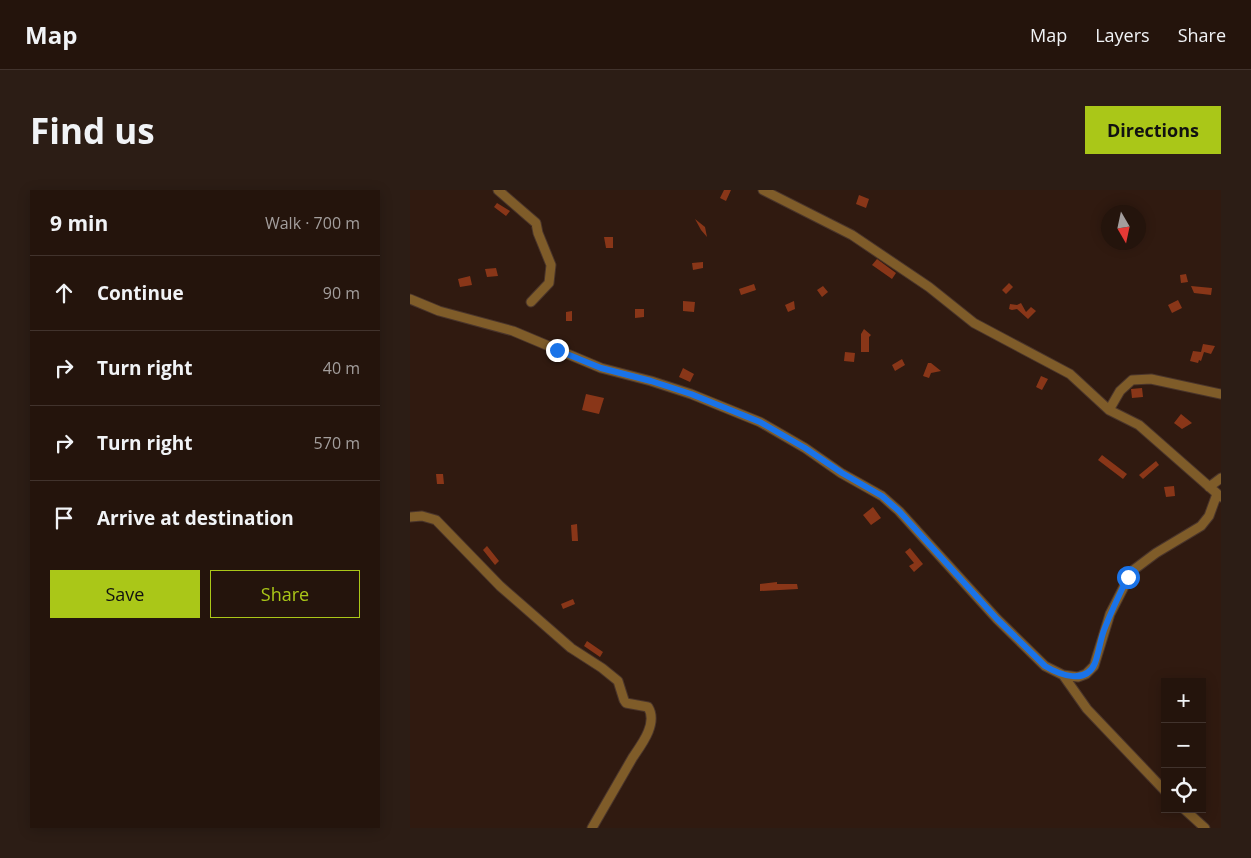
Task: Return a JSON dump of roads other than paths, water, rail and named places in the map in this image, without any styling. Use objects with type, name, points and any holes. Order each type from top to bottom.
[{"type":"street","points":[[498,190],[536,223],[551,265],[549,283],[531,302]]},
{"type":"street","points":[[410,299],[439,311],[513,331],[601,368],[691,394],[760,422],[882,496],[899,511],[997,619],[1045,666],[1063,675],[1078,677],[1086,674],[1094,666],[1110,614],[1132,571],[1201,526],[1209,516],[1219,496],[1138,425],[1109,410],[1070,374],[974,322],[929,286],[852,235],[764,190]]},
{"type":"street","points":[[1109,410],[1120,391],[1132,380],[1151,379],[1221,394]]},
{"type":"street","points":[[1209,487],[1221,478]]},
{"type":"street","points":[[410,517],[422,516],[436,520],[500,586],[571,648],[618,681],[626,702],[648,707],[651,712],[652,721],[641,747],[632,757],[592,828]]},
{"type":"street","points":[[1063,675],[1087,709],[1161,787]]},
{"type":"street","points":[[1189,813],[1206,828]]}]
